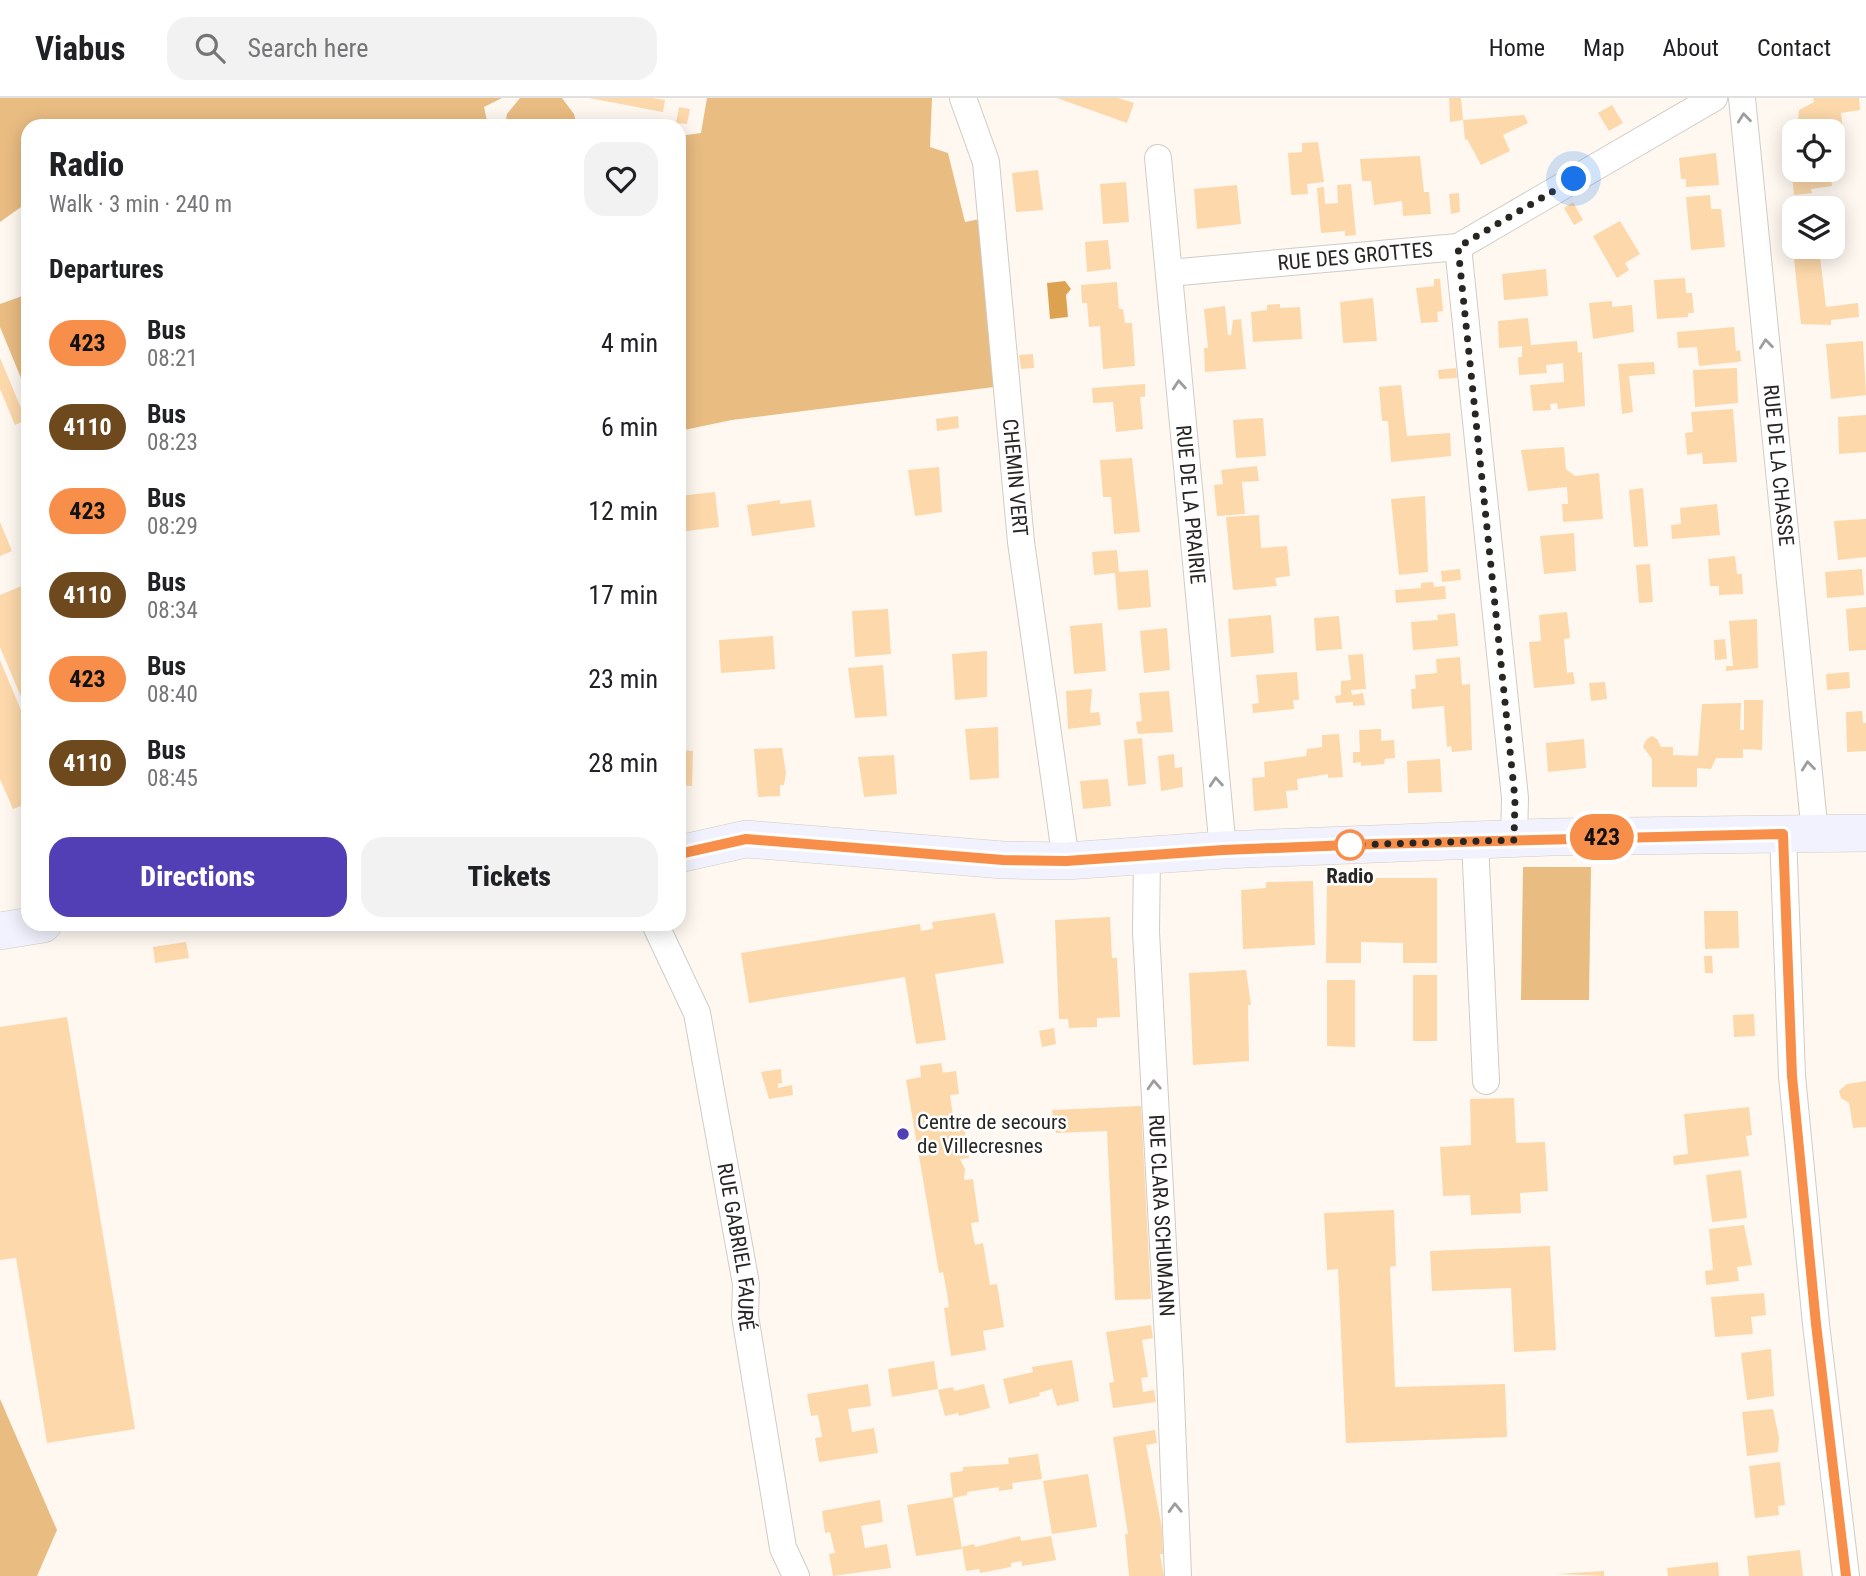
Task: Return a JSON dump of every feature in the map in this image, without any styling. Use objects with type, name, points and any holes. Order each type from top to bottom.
[{"type":"street","name":"CHEMIN VERT","points":[[963,98],[986,162],[1021,542],[1066,861]]},
{"type":"street","name":"RUE DES GROTTES","points":[[1168,273],[1458,247],[1714,98]]},
{"type":"street","name":"RUE DE LA CHASSE","points":[[1742,98],[1799,834],[1792,1076],[1816,1324],[1846,1576]]},
{"type":"street","name":"RUE DE LA PRAIRIE","points":[[1158,158],[1223,850]]},
{"type":"street","points":[[1458,247],[1515,799],[1514,840]]},
{"type":"street","points":[[686,852],[746,839],[1003,860],[1066,861],[1223,850],[1475,841],[1866,833]]},
{"type":"street","points":[[1475,841],[1486,1081]]},
{"type":"street","name":"RUE CLARA SCHUMANN","points":[[1147,856],[1146,932],[1178,1576]]},
{"type":"street","points":[[0,931],[21,928]]},
{"type":"street","name":"RUE GABRIEL FAURÉ","points":[[658,931],[697,1013],[746,1284],[746,1316],[783,1548],[796,1576]]},
{"type":"shaded area","points":[[0,98],[502,98],[484,107],[487,119],[21,119],[21,207],[0,222]]},
{"type":"shaded area","points":[[520,98],[562,98],[575,119],[506,119]]},
{"type":"shaded area","points":[[707,98],[932,98],[930,147],[948,153],[965,222],[980,219],[994,387],[732,420],[686,430],[686,135],[701,133]]},
{"type":"shaded area","points":[[1065,281],[1071,289],[1066,295],[1068,317],[1050,319],[1047,283]]},
{"type":"shaded area","points":[[21,296],[21,378],[0,327],[0,304]]},
{"type":"shaded area","points":[[1523,867],[1591,867],[1589,1000],[1521,1000]]},
{"type":"shaded area","points":[[0,1399],[57,1530],[37,1576],[0,1576]]},
{"type":"building","points":[[589,98],[652,98],[665,100],[663,112]]},
{"type":"building","points":[[1057,98],[1118,98],[1134,103],[1127,123]]},
{"type":"building","points":[[1449,98],[1461,98],[1463,120],[1450,122]]},
{"type":"building","points":[[1813,98],[1859,98],[1860,110],[1841,113],[1842,119],[1798,119],[1799,110],[1814,102]]},
{"type":"building","points":[[1612,105],[1623,123],[1609,131],[1598,113]]},
{"type":"building","points":[[679,107],[690,109],[687,124],[686,119],[677,119]]},
{"type":"building","points":[[1524,115],[1528,123],[1503,135],[1510,151],[1481,165],[1467,139],[1465,140],[1463,120]]},
{"type":"building","points":[[1318,142],[1324,182],[1307,184],[1308,194],[1291,195],[1288,153],[1302,152],[1302,143]]},
{"type":"building","points":[[1716,153],[1719,185],[1686,187],[1686,179],[1681,179],[1679,158]]},
{"type":"building","points":[[1420,156],[1424,192],[1429,192],[1431,214],[1403,216],[1402,201],[1374,205],[1371,181],[1362,181],[1360,159]]},
{"type":"building","points":[[1038,170],[1043,210],[1016,212],[1012,173]]},
{"type":"building","points":[[1126,182],[1129,222],[1103,224],[1100,184]]},
{"type":"building","points":[[1793,182],[1832,182],[1832,186],[1811,189],[1812,193],[1794,195]]},
{"type":"building","points":[[1351,184],[1356,235],[1345,236],[1345,231],[1321,233],[1317,188],[1324,187],[1325,204],[1338,203],[1337,185]]},
{"type":"building","points":[[1237,185],[1241,224],[1197,229],[1194,189]]},
{"type":"building","points":[[1459,193],[1460,212],[1451,214],[1449,194]]},
{"type":"building","points":[[1710,195],[1711,209],[1721,209],[1725,247],[1691,250],[1686,197]]},
{"type":"building","points":[[1573,202],[1583,220],[1574,225],[1564,208]]},
{"type":"building","points":[[1620,221],[1640,254],[1625,263],[1629,270],[1617,278],[1593,236]]},
{"type":"building","points":[[1108,240],[1111,269],[1087,272],[1085,242]]},
{"type":"building","points":[[1794,259],[1820,259],[1826,307],[1858,303],[1859,317],[1831,320],[1831,325],[1801,324]]},
{"type":"building","points":[[1546,269],[1548,296],[1504,300],[1502,274]]},
{"type":"building","points":[[1685,278],[1686,293],[1692,293],[1694,313],[1688,313],[1688,317],[1657,319],[1654,280]]},
{"type":"building","points":[[1434,279],[1440,279],[1443,311],[1437,312],[1438,322],[1421,323],[1416,288],[1434,286]]},
{"type":"building","points":[[1117,282],[1119,309],[1123,309],[1125,323],[1132,323],[1135,366],[1103,369],[1100,326],[1089,327],[1087,303],[1082,303],[1081,285]]},
{"type":"building","points":[[1373,298],[1377,341],[1343,343],[1340,302]]},
{"type":"building","points":[[1612,301],[1612,307],[1632,305],[1634,332],[1593,339],[1589,303]]},
{"type":"building","points":[[1280,304],[1280,308],[1300,307],[1302,339],[1253,342],[1251,312],[1267,310],[1267,305]]},
{"type":"building","points":[[1225,306],[1228,335],[1231,335],[1233,320],[1241,319],[1246,369],[1205,372],[1204,348],[1208,348],[1204,309]]},
{"type":"building","points":[[1528,318],[1531,345],[1577,341],[1578,353],[1582,352],[1585,406],[1558,409],[1557,403],[1550,404],[1551,410],[1533,411],[1530,385],[1564,382],[1563,363],[1546,365],[1547,373],[1519,375],[1518,357],[1522,357],[1522,346],[1499,348],[1498,321]]},
{"type":"building","points":[[1734,327],[1736,351],[1740,350],[1741,361],[1699,366],[1697,347],[1678,348],[1677,332]]},
{"type":"building","points":[[1863,341],[1866,395],[1831,399],[1826,344]]},
{"type":"building","points":[[1033,354],[1034,368],[1021,369],[1019,355]]},
{"type":"building","points":[[0,358],[21,408],[21,422],[15,425],[0,389]]},
{"type":"building","points":[[1654,362],[1655,374],[1629,376],[1633,412],[1622,414],[1618,364]]},
{"type":"building","points":[[1456,368],[1457,378],[1439,379],[1438,370]]},
{"type":"building","points":[[1737,368],[1738,403],[1695,407],[1693,370]]},
{"type":"building","points":[[1145,384],[1145,397],[1140,397],[1143,429],[1116,432],[1113,402],[1093,403],[1092,388]]},
{"type":"building","points":[[1401,385],[1407,436],[1450,433],[1451,456],[1391,462],[1388,421],[1382,421],[1379,387]]},
{"type":"building","points":[[1733,409],[1737,462],[1703,464],[1702,453],[1687,455],[1685,433],[1693,432],[1691,412]]},
{"type":"building","points":[[1866,415],[1866,452],[1839,454],[1838,417]]},
{"type":"building","points":[[958,416],[959,428],[937,431],[936,419]]},
{"type":"building","points":[[1263,418],[1266,456],[1236,458],[1233,420]]},
{"type":"building","points":[[1564,447],[1566,469],[1575,476],[1599,473],[1603,519],[1563,522],[1562,504],[1568,504],[1567,487],[1528,491],[1521,450]]},
{"type":"building","points":[[1132,458],[1140,532],[1114,534],[1111,497],[1103,497],[1100,460]]},
{"type":"building","points":[[1257,466],[1259,481],[1242,482],[1245,514],[1217,516],[1214,485],[1223,484],[1221,470]]},
{"type":"building","points":[[939,467],[942,512],[915,516],[908,470]]},
{"type":"building","points":[[1643,488],[1648,546],[1634,547],[1629,490]]},
{"type":"building","points":[[715,492],[719,527],[686,531],[686,495]]},
{"type":"building","points":[[1425,496],[1428,572],[1399,575],[1391,499]]},
{"type":"building","points":[[780,500],[780,504],[811,500],[815,527],[752,536],[747,505]]},
{"type":"building","points":[[1717,504],[1720,535],[1672,539],[1671,525],[1681,524],[1680,508]]},
{"type":"building","points":[[1259,515],[1261,548],[1287,546],[1290,576],[1275,578],[1277,586],[1233,590],[1226,517]]},
{"type":"building","points":[[1866,519],[1866,557],[1838,560],[1834,521]]},
{"type":"building","points":[[0,522],[12,551],[0,556]]},
{"type":"building","points":[[1574,533],[1576,571],[1544,574],[1540,536]]},
{"type":"building","points":[[1117,550],[1119,572],[1148,570],[1151,607],[1118,610],[1115,573],[1094,575],[1092,552]]},
{"type":"building","points":[[1735,556],[1737,574],[1742,574],[1743,594],[1719,595],[1719,586],[1710,586],[1708,559]]},
{"type":"building","points":[[1650,564],[1653,602],[1639,603],[1636,565]]},
{"type":"building","points":[[1460,569],[1461,580],[1442,582],[1441,571]]},
{"type":"building","points":[[1862,569],[1864,595],[1827,598],[1825,572]]},
{"type":"building","points":[[1433,582],[1434,587],[1445,586],[1446,599],[1396,603],[1395,590],[1421,588],[1421,583]]},
{"type":"building","points":[[21,586],[21,697],[0,647],[0,595]]},
{"type":"building","points":[[1866,607],[1866,650],[1849,651],[1846,609]]},
{"type":"building","points":[[888,609],[891,654],[855,657],[852,611]]},
{"type":"building","points":[[1567,612],[1570,638],[1564,639],[1567,673],[1573,672],[1575,684],[1534,688],[1529,642],[1541,641],[1539,615]]},
{"type":"building","points":[[1455,613],[1458,646],[1413,650],[1411,622],[1438,620],[1437,615]]},
{"type":"building","points":[[1271,615],[1274,653],[1231,657],[1228,619]]},
{"type":"building","points":[[1339,616],[1342,649],[1316,651],[1314,618]]},
{"type":"building","points":[[1757,619],[1758,668],[1726,671],[1726,666],[1733,666],[1729,621]]},
{"type":"building","points":[[1102,623],[1106,671],[1074,674],[1070,626]]},
{"type":"building","points":[[1167,628],[1170,670],[1144,673],[1140,631]]},
{"type":"building","points":[[773,636],[775,669],[721,673],[719,640]]},
{"type":"building","points":[[1725,639],[1727,659],[1715,660],[1714,640]]},
{"type":"building","points":[[987,651],[987,697],[955,700],[952,654]]},
{"type":"building","points":[[1363,654],[1366,689],[1351,690],[1352,695],[1363,693],[1365,705],[1353,706],[1353,702],[1336,703],[1335,696],[1341,695],[1341,681],[1351,680],[1348,655]]},
{"type":"building","points":[[1460,657],[1462,685],[1470,684],[1472,750],[1452,752],[1451,746],[1447,747],[1444,706],[1412,709],[1411,689],[1416,689],[1415,675],[1437,673],[1436,659]]},
{"type":"building","points":[[0,660],[21,710],[21,806],[13,809],[0,779]]},
{"type":"building","points":[[883,665],[887,716],[855,718],[848,668]]},
{"type":"building","points":[[1297,672],[1299,700],[1293,700],[1294,709],[1253,713],[1252,704],[1259,703],[1256,675]]},
{"type":"building","points":[[1849,672],[1850,688],[1827,690],[1826,674]]},
{"type":"building","points":[[1605,682],[1607,699],[1591,701],[1589,683]]},
{"type":"building","points":[[1092,689],[1090,713],[1099,712],[1101,725],[1068,729],[1066,691]]},
{"type":"building","points":[[1169,691],[1173,732],[1138,734],[1136,722],[1142,721],[1139,693]]},
{"type":"building","points":[[1744,700],[1763,700],[1762,750],[1743,749],[1743,758],[1716,758],[1711,769],[1697,768],[1697,787],[1652,787],[1652,759],[1643,747],[1646,740],[1652,736],[1661,747],[1673,747],[1673,755],[1698,756],[1702,704],[1741,703],[1740,730],[1744,730]]},
{"type":"building","points":[[1862,711],[1863,723],[1866,723],[1866,751],[1847,752],[1846,712]]},
{"type":"building","points":[[998,727],[999,778],[970,780],[965,729]]},
{"type":"building","points":[[1381,729],[1381,741],[1394,740],[1395,758],[1385,759],[1384,764],[1361,766],[1361,762],[1353,763],[1353,752],[1360,752],[1359,730]]},
{"type":"building","points":[[1339,734],[1343,777],[1328,778],[1328,774],[1297,779],[1298,790],[1286,791],[1288,808],[1254,811],[1252,778],[1265,777],[1264,762],[1306,756],[1307,749],[1322,747],[1322,735]]},
{"type":"building","points":[[1142,738],[1146,784],[1128,786],[1124,740]]},
{"type":"building","points":[[1584,739],[1586,768],[1548,772],[1546,743]]},
{"type":"building","points":[[782,748],[786,773],[784,785],[780,785],[780,796],[758,797],[754,749]]},
{"type":"building","points":[[686,750],[693,751],[692,786],[686,786]]},
{"type":"building","points":[[1174,754],[1175,768],[1182,767],[1183,787],[1161,791],[1158,756]]},
{"type":"building","points":[[894,755],[897,794],[864,797],[858,757]]},
{"type":"building","points":[[1440,759],[1442,792],[1408,793],[1407,761]]},
{"type":"building","points":[[1108,779],[1111,806],[1083,809],[1080,781]]},
{"type":"building","points":[[1327,878],[1437,878],[1437,963],[1403,963],[1403,943],[1361,942],[1361,963],[1326,963]]},
{"type":"building","points":[[1313,881],[1315,945],[1243,949],[1241,890],[1266,888],[1266,882]]},
{"type":"building","points":[[1704,911],[1738,911],[1739,948],[1705,949]]},
{"type":"building","points":[[995,913],[1004,963],[935,974],[946,1040],[916,1044],[905,977],[749,1003],[741,953],[920,924],[921,931],[933,929],[932,922]]},
{"type":"building","points":[[1110,917],[1112,958],[1117,958],[1120,1017],[1097,1018],[1097,1027],[1069,1028],[1068,1019],[1059,1019],[1055,920]]},
{"type":"building","points":[[186,942],[189,958],[155,963],[153,947]]},
{"type":"building","points":[[1704,956],[1712,956],[1713,973],[1705,973]]},
{"type":"building","points":[[1246,970],[1251,1005],[1248,1005],[1249,1061],[1193,1065],[1189,973]]},
{"type":"building","points":[[1413,975],[1437,975],[1437,1041],[1413,1041]]},
{"type":"building","points":[[1327,980],[1355,980],[1355,1047],[1327,1046]]},
{"type":"building","points":[[1754,1014],[1755,1036],[1734,1037],[1733,1015]]},
{"type":"building","points":[[67,1017],[135,1429],[47,1443],[16,1258],[0,1260],[0,1027]]},
{"type":"building","points":[[1054,1028],[1056,1044],[1042,1047],[1039,1031]]},
{"type":"building","points":[[941,1063],[943,1073],[956,1071],[959,1094],[950,1095],[953,1116],[962,1115],[969,1158],[960,1159],[965,1169],[964,1180],[973,1179],[979,1222],[971,1223],[973,1235],[975,1245],[983,1243],[990,1285],[997,1284],[1004,1327],[983,1331],[986,1350],[951,1356],[944,1308],[949,1307],[947,1293],[943,1272],[939,1273],[906,1080],[921,1077],[920,1066]]},
{"type":"building","points":[[781,1069],[782,1083],[778,1084],[778,1088],[792,1085],[793,1095],[769,1099],[761,1072]]},
{"type":"building","points":[[1866,1081],[1866,1127],[1853,1128],[1849,1103],[1841,1098],[1839,1091],[1847,1084]]},
{"type":"building","points":[[1514,1098],[1516,1143],[1545,1142],[1548,1191],[1520,1193],[1521,1213],[1471,1215],[1470,1195],[1443,1196],[1440,1147],[1471,1145],[1470,1099]]},
{"type":"building","points":[[1141,1106],[1151,1299],[1115,1300],[1107,1131],[1056,1133],[1052,1110]]},
{"type":"building","points":[[1749,1107],[1752,1135],[1746,1136],[1749,1156],[1674,1165],[1673,1156],[1688,1154],[1684,1114]]},
{"type":"building","points":[[1741,1170],[1747,1218],[1712,1222],[1706,1175]]},
{"type":"building","points":[[1394,1210],[1396,1266],[1390,1267],[1395,1387],[1505,1384],[1507,1437],[1346,1443],[1338,1269],[1327,1270],[1324,1213]]},
{"type":"building","points":[[1744,1225],[1752,1265],[1737,1267],[1739,1281],[1706,1285],[1705,1271],[1713,1270],[1709,1229]]},
{"type":"building","points":[[1550,1246],[1556,1350],[1514,1352],[1511,1288],[1432,1291],[1430,1251]]},
{"type":"building","points":[[1764,1293],[1766,1315],[1751,1317],[1753,1334],[1715,1337],[1711,1297]]},
{"type":"building","points":[[1151,1325],[1153,1338],[1142,1340],[1148,1377],[1141,1378],[1143,1392],[1154,1390],[1156,1402],[1113,1408],[1109,1383],[1114,1382],[1106,1332]]},
{"type":"building","points":[[1771,1349],[1774,1396],[1747,1400],[1741,1353]]},
{"type":"building","points":[[1072,1360],[1079,1401],[1057,1406],[1052,1389],[1039,1393],[1040,1396],[1009,1404],[1003,1379],[1033,1372],[1032,1367]]},
{"type":"building","points":[[934,1361],[938,1389],[892,1397],[888,1369]]},
{"type":"building","points":[[868,1384],[871,1406],[848,1409],[852,1432],[874,1428],[878,1453],[819,1462],[815,1438],[822,1437],[818,1415],[811,1416],[807,1394]]},
{"type":"building","points":[[984,1384],[990,1408],[959,1416],[958,1413],[945,1416],[938,1390],[953,1387],[954,1391]]},
{"type":"building","points":[[1773,1409],[1779,1438],[1778,1452],[1747,1456],[1742,1412]]},
{"type":"building","points":[[1155,1430],[1157,1443],[1146,1445],[1162,1528],[1163,1554],[1160,1554],[1164,1576],[1129,1576],[1125,1534],[1128,1534],[1113,1437]]},
{"type":"building","points":[[1038,1454],[1042,1479],[1012,1483],[1013,1489],[999,1491],[999,1487],[967,1492],[967,1495],[953,1498],[950,1473],[963,1471],[963,1467],[1009,1464],[1008,1458]]},
{"type":"building","points":[[1780,1462],[1785,1505],[1778,1506],[1779,1515],[1755,1518],[1749,1466]]},
{"type":"building","points":[[1088,1474],[1097,1527],[1052,1534],[1043,1481]]},
{"type":"building","points":[[953,1497],[962,1549],[916,1556],[907,1505]]},
{"type":"building","points":[[880,1500],[883,1522],[861,1526],[865,1548],[887,1544],[891,1568],[833,1576],[829,1554],[835,1553],[830,1532],[825,1533],[822,1511]]},
{"type":"building","points":[[1020,1536],[1021,1541],[1051,1536],[1056,1560],[1022,1566],[1022,1561],[1011,1563],[1011,1567],[980,1573],[979,1569],[966,1571],[962,1547],[974,1544],[975,1547]]},
{"type":"building","points":[[1800,1550],[1803,1576],[1749,1576],[1747,1556]]},
{"type":"building","points":[[1718,1562],[1719,1576],[1668,1576],[1667,1568]]},
{"type":"building","points":[[1604,1571],[1604,1576],[1557,1574]]},
{"type":"bus line","name":"423","points":[[686,852],[746,839],[1003,860],[1066,861],[1223,850],[1551,837],[1783,834],[1792,1076],[1816,1324],[1846,1576]]},
{"type":"place","name":"Radio","points":[[1350,845]]},
{"type":"place","name":"Centre de secours de Villecresnes","points":[[903,1134]]},
{"type":"route","points":[[1350,845],[1514,840],[1515,799],[1458,247],[1574,179]]}]
